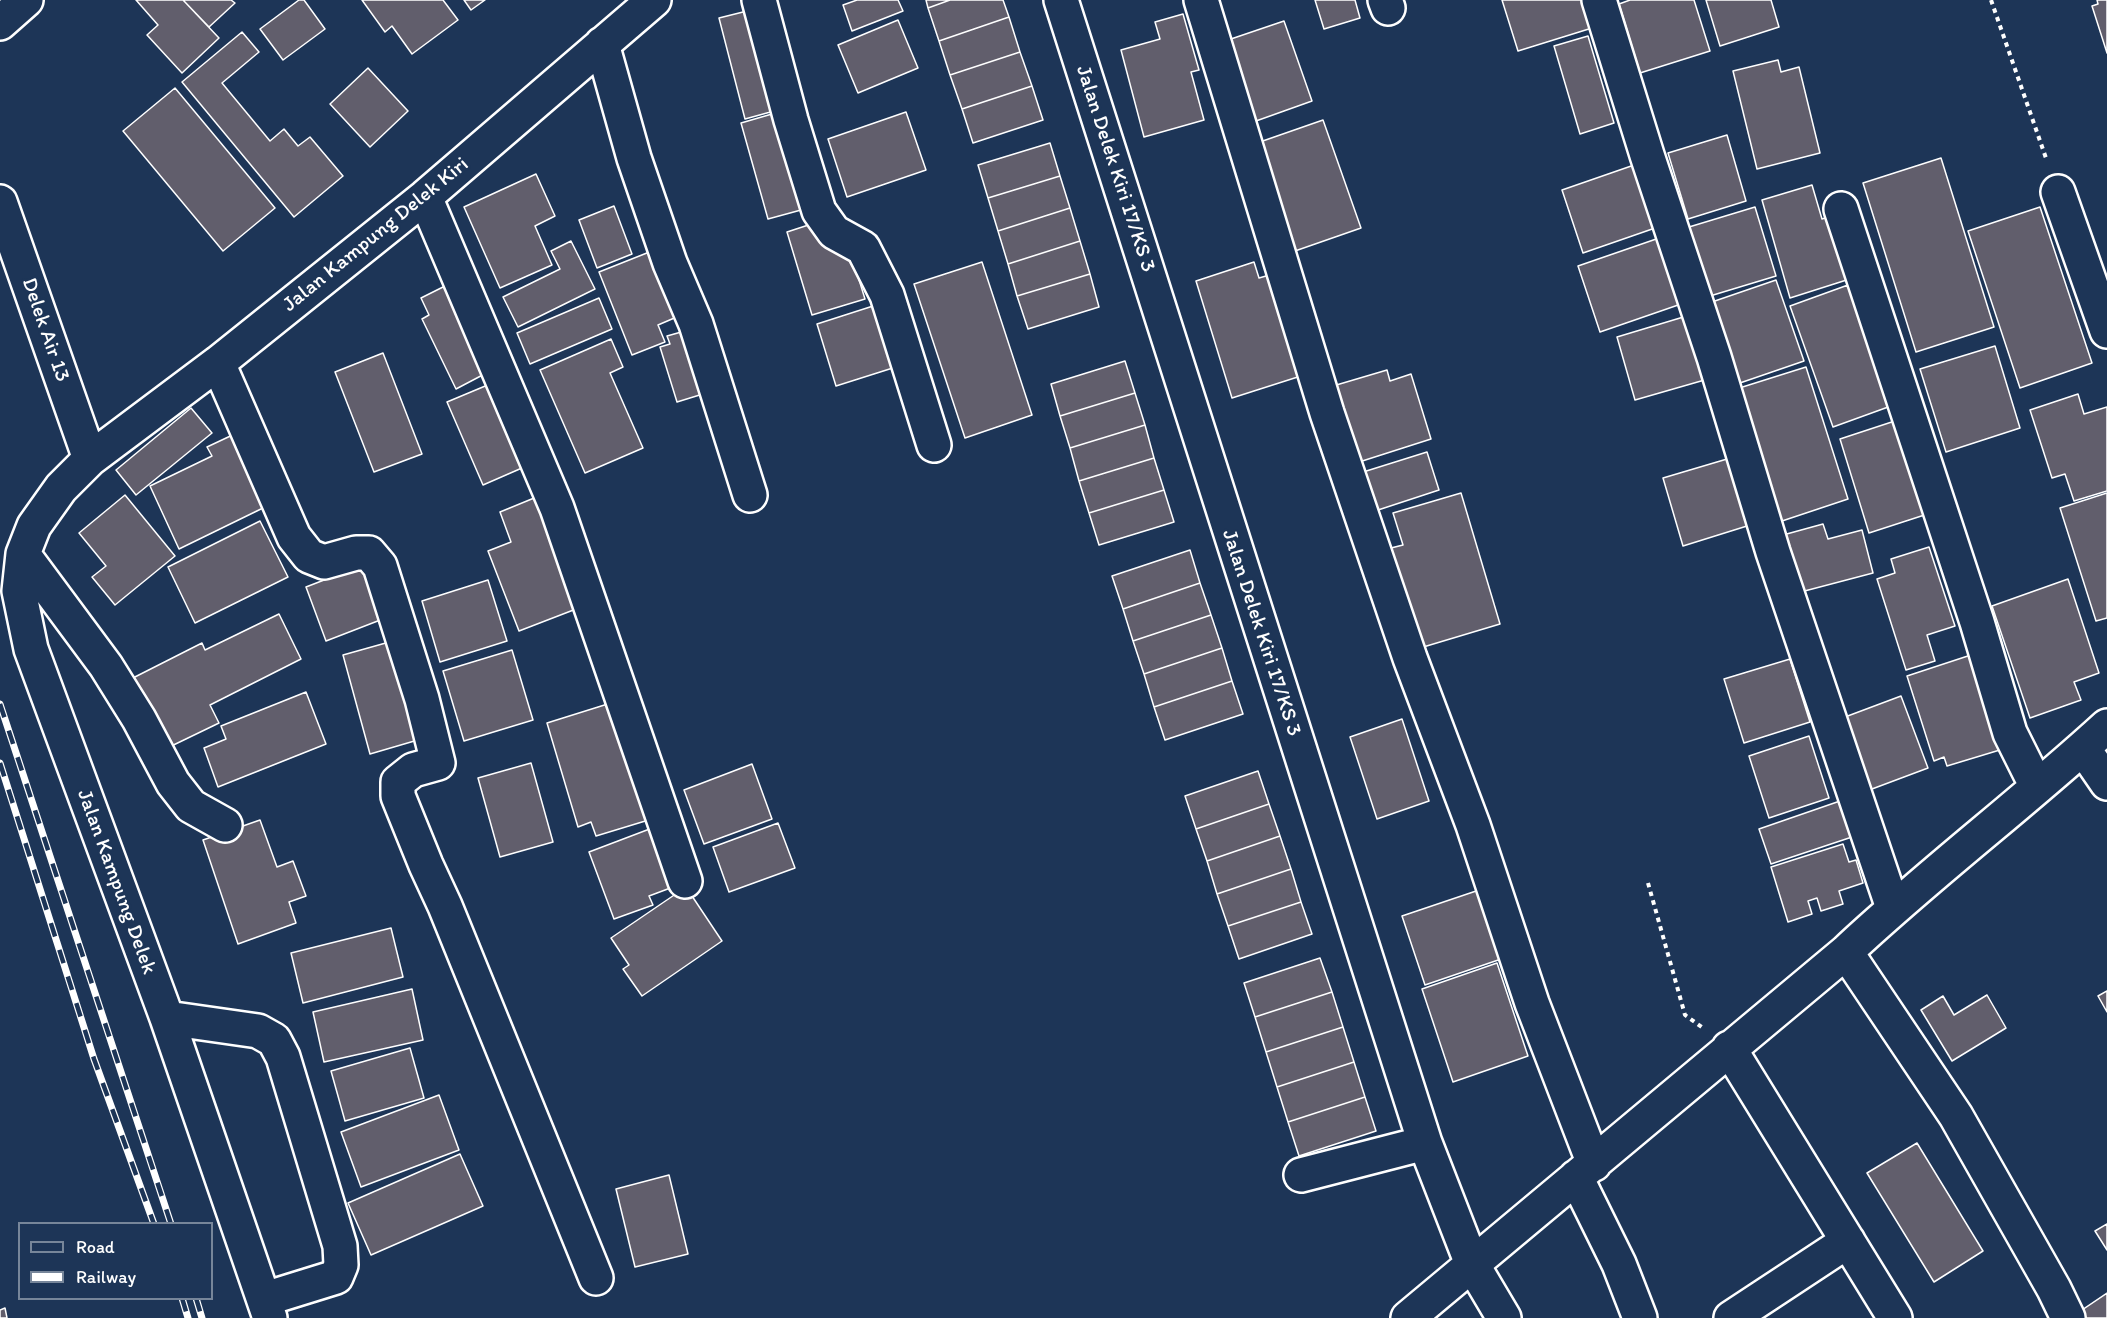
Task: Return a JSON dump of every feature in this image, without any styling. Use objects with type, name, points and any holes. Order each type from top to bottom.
[{"type":"street","points":[[0,24],[26,0]]},
{"type":"street","name":"Jalan Kampung Delek Kiri","points":[[90,459],[218,363],[425,197],[654,0]]},
{"type":"street","points":[[759,0],[791,120],[819,212],[834,232],[862,248],[887,295],[934,445]]},
{"type":"street","name":"Jalan Delek Kiri 17/KS 3","points":[[1061,0],[1425,1143],[1472,1264],[1504,1318]]},
{"type":"street","points":[[1201,0],[1327,413],[1410,658],[1473,825],[1586,1171],[1640,1318]]},
{"type":"street","points":[[1599,0],[1647,155],[1714,357],[1773,552],[1893,908]]},
{"type":"street","points":[[602,44],[634,158],[670,263],[696,324],[750,495]]},
{"type":"street","points":[[2058,192],[2107,332]]},
{"type":"street","points":[[425,197],[557,508],[685,881]]},
{"type":"street","name":"Delek Air 13","points":[[0,202],[90,459]]},
{"type":"street","points":[[1841,209],[1977,622],[2010,733],[2037,787]]},
{"type":"street","points":[[218,363],[294,537],[309,556],[324,562],[356,553],[369,553],[380,566],[422,699],[438,763],[412,770],[398,782],[398,796],[596,1278]]},
{"type":"street","name":"Jalan Kampung Delek","points":[[90,459],[61,488],[34,526],[23,554],[18,591],[31,649],[167,1018],[268,1309]]},
{"type":"street","points":[[23,554],[106,666],[139,719],[172,783],[191,806],[225,825]]},
{"type":"street","points":[[1408,1318],[1845,952],[1893,908],[2107,726]]},
{"type":"street","points":[[2083,748],[2107,783]]},
{"type":"street","points":[[1845,952],[1956,1116],[2054,1289],[2068,1318]]},
{"type":"street","points":[[167,1018],[258,1031],[274,1040],[283,1057],[340,1246],[341,1264],[336,1277],[268,1309]]},
{"type":"street","points":[[1729,1048],[1895,1318]]},
{"type":"street","points":[[1301,1175],[1425,1143]]},
{"type":"street","points":[[1731,1318],[1848,1241]]},
{"type":"path","points":[[1991,0],[2058,192]]},
{"type":"path","points":[[1648,883],[1685,1015],[1729,1048]]},
{"type":"building","points":[[136,0],[183,0],[219,38],[182,73],[147,35],[158,25]]},
{"type":"building","points":[[183,0],[231,0],[235,3],[209,27]]},
{"type":"building","points":[[299,0],[304,0],[325,29],[283,60],[260,29]]},
{"type":"building","points":[[362,0],[443,0],[458,20],[412,54],[392,26],[385,32]]},
{"type":"building","points":[[464,0],[485,0],[471,10]]},
{"type":"building","points":[[857,0],[898,0],[903,11],[852,31],[843,5]]},
{"type":"building","points":[[926,0],[950,0],[928,8]]},
{"type":"building","points":[[950,0],[1003,0],[1009,17],[939,41],[928,8]]},
{"type":"building","points":[[1315,0],[1355,0],[1360,18],[1324,29]]},
{"type":"building","points":[[1502,0],[1584,0],[1592,28],[1518,51]]},
{"type":"building","points":[[1630,0],[1694,0],[1710,51],[1640,73],[1619,4]]},
{"type":"building","points":[[1706,0],[1771,0],[1779,27],[1720,46]]},
{"type":"building","points":[[2097,0],[2107,0],[2107,53],[2092,6],[2098,4]]},
{"type":"building","points":[[759,8],[785,108],[745,119],[719,18]]},
{"type":"building","points":[[1183,14],[1199,70],[1191,72],[1204,120],[1144,137],[1121,50],[1160,39],[1155,22]]},
{"type":"building","points":[[1009,17],[1020,52],[950,75],[939,41]]},
{"type":"building","points":[[898,20],[918,68],[858,93],[838,45]]},
{"type":"building","points":[[1284,21],[1312,101],[1256,121],[1228,40]]},
{"type":"building","points":[[242,32],[259,52],[222,83],[270,141],[284,129],[298,146],[310,137],[343,176],[294,217],[182,82]]},
{"type":"building","points":[[1588,36],[1614,123],[1580,134],[1554,46]]},
{"type":"building","points":[[1020,52],[1032,86],[962,109],[950,75]]},
{"type":"building","points":[[1778,60],[1781,72],[1799,67],[1820,153],[1757,169],[1733,71]]},
{"type":"building","points":[[368,68],[408,111],[370,147],[330,104]]},
{"type":"building","points":[[1032,86],[1043,120],[973,143],[962,109]]},
{"type":"building","points":[[175,88],[275,208],[223,251],[123,131]]},
{"type":"building","points":[[796,107],[823,204],[768,219],[741,123]]},
{"type":"building","points":[[906,112],[926,170],[847,197],[828,139]]},
{"type":"building","points":[[1323,120],[1361,228],[1295,251],[1257,143]]},
{"type":"building","points":[[1727,135],[1746,201],[1688,219],[1668,153]]},
{"type":"building","points":[[1050,143],[1060,176],[988,198],[978,165]]},
{"type":"building","points":[[1941,158],[1994,327],[1916,352],[1863,183]]},
{"type":"building","points":[[1637,164],[1658,227],[1583,253],[1562,190]]},
{"type":"building","points":[[536,174],[555,216],[535,226],[552,265],[500,288],[464,207]]},
{"type":"building","points":[[1060,176],[1070,208],[998,231],[988,198]]},
{"type":"building","points":[[1812,185],[1822,219],[1837,214],[1856,277],[1790,298],[1762,200]]},
{"type":"building","points":[[614,206],[632,254],[597,268],[579,220]]},
{"type":"building","points":[[1755,207],[1776,276],[1710,296],[1689,227]]},
{"type":"building","points":[[2040,207],[2092,363],[2020,388],[1968,231]]},
{"type":"building","points":[[1070,208],[1080,241],[1008,264],[998,231]]},
{"type":"building","points":[[839,215],[865,299],[812,315],[787,232]]},
{"type":"building","points":[[1662,237],[1684,303],[1600,332],[1578,266]]},
{"type":"building","points":[[571,241],[595,289],[518,327],[503,297],[560,269],[551,251]]},
{"type":"building","points":[[1080,241],[1090,274],[1017,296],[1008,264]]},
{"type":"building","points":[[667,245],[693,310],[658,325],[665,342],[632,355],[599,272]]},
{"type":"building","points":[[982,262],[1032,415],[965,438],[914,284]]},
{"type":"building","points":[[1254,262],[1259,278],[1273,274],[1304,375],[1232,398],[1196,281]]},
{"type":"building","points":[[1090,274],[1099,307],[1028,329],[1017,296]]},
{"type":"building","points":[[1776,280],[1804,361],[1737,384],[1709,303]]},
{"type":"building","points":[[451,283],[494,369],[456,389],[422,319],[429,315],[421,298]]},
{"type":"building","points":[[1848,285],[1865,333],[1902,402],[1833,427],[1790,306]]},
{"type":"building","points":[[599,298],[612,329],[530,364],[517,333]]},
{"type":"building","points":[[898,298],[918,360],[836,386],[817,324]]},
{"type":"building","points":[[1690,315],[1708,379],[1635,400],[1617,337]]},
{"type":"building","points":[[692,329],[732,385],[677,402],[660,347],[670,344],[667,336]]},
{"type":"building","points":[[611,339],[623,367],[610,373],[643,448],[585,473],[540,370]]},
{"type":"building","points":[[1995,346],[2020,428],[1946,452],[1920,369]]},
{"type":"building","points":[[383,353],[422,454],[374,472],[335,372]]},
{"type":"building","points":[[1125,361],[1135,393],[1060,416],[1051,384]]},
{"type":"building","points":[[1806,367],[1848,499],[1776,523],[1733,390]]},
{"type":"building","points":[[1387,370],[1390,381],[1411,374],[1431,439],[1356,463],[1333,386]]},
{"type":"building","points":[[490,384],[538,461],[483,485],[447,402]]},
{"type":"building","points":[[1135,393],[1145,425],[1070,448],[1060,416]]},
{"type":"building","points":[[2078,394],[2084,414],[2107,407],[2107,491],[2074,501],[2065,474],[2052,478],[2030,410]]},
{"type":"building","points":[[191,408],[212,433],[136,495],[116,470]]},
{"type":"building","points":[[1916,414],[1946,508],[1869,533],[1840,439]]},
{"type":"building","points":[[1145,425],[1154,458],[1079,481],[1070,448]]},
{"type":"building","points":[[241,431],[269,493],[259,498],[263,508],[179,549],[150,486],[212,456],[207,447]]},
{"type":"building","points":[[1427,452],[1439,490],[1372,512],[1360,473]]},
{"type":"building","points":[[1154,458],[1164,490],[1089,513],[1079,481]]},
{"type":"building","points":[[1727,459],[1747,526],[1683,546],[1663,478]]},
{"type":"building","points":[[1164,490],[1174,522],[1099,545],[1089,513]]},
{"type":"building","points":[[1461,493],[1500,624],[1420,648],[1391,548],[1403,545],[1393,513]]},
{"type":"building","points":[[2107,493],[2107,618],[2096,621],[2060,508]]},
{"type":"building","points":[[125,495],[175,556],[115,605],[92,577],[106,566],[79,533]]},
{"type":"building","points":[[539,496],[589,604],[519,631],[488,551],[511,542],[500,512]]},
{"type":"building","points":[[260,521],[288,577],[195,623],[168,567]]},
{"type":"building","points":[[1823,524],[1828,539],[1862,530],[1873,573],[1797,593],[1783,535]]},
{"type":"building","points":[[1929,547],[1955,626],[1927,635],[1935,661],[1906,670],[1877,579],[1895,573],[1891,559]]},
{"type":"building","points":[[1190,550],[1200,583],[1123,609],[1112,576]]},
{"type":"building","points":[[368,563],[388,617],[326,641],[306,587]]},
{"type":"building","points":[[2068,579],[2099,673],[2074,682],[2081,700],[2030,718],[1992,606]]},
{"type":"building","points":[[488,580],[507,641],[440,662],[422,601]]},
{"type":"building","points":[[1200,583],[1211,615],[1133,641],[1123,609]]},
{"type":"building","points":[[279,614],[301,659],[210,705],[219,723],[159,752],[125,682],[202,643],[205,650]]},
{"type":"building","points":[[1211,615],[1222,648],[1144,674],[1133,641]]},
{"type":"building","points":[[400,639],[428,737],[370,754],[343,655]]},
{"type":"building","points":[[1222,648],[1232,681],[1154,707],[1144,674]]},
{"type":"building","points":[[512,650],[533,720],[464,741],[443,671]]},
{"type":"building","points":[[1983,651],[2013,746],[1947,766],[1944,757],[1934,761],[1907,676]]},
{"type":"building","points":[[1790,659],[1810,722],[1744,743],[1724,679]]},
{"type":"building","points":[[1232,681],[1243,714],[1165,740],[1154,707]]},
{"type":"building","points":[[306,692],[326,744],[218,787],[204,748],[226,739],[221,726]]},
{"type":"building","points":[[1901,696],[1928,768],[1864,792],[1837,720]]},
{"type":"building","points":[[630,697],[665,815],[596,836],[591,822],[578,827],[547,723]]},
{"type":"building","points":[[1402,719],[1429,801],[1377,819],[1350,737]]},
{"type":"building","points":[[1809,736],[1829,798],[1769,818],[1749,756]]},
{"type":"building","points":[[531,763],[553,842],[500,857],[478,778]]},
{"type":"building","points":[[752,764],[772,819],[704,844],[684,790]]},
{"type":"building","points":[[1258,771],[1269,804],[1196,829],[1185,796]]},
{"type":"building","points":[[1840,801],[1852,837],[1771,864],[1759,829]]},
{"type":"building","points":[[1269,804],[1280,836],[1207,861],[1196,829]]},
{"type":"building","points":[[260,820],[277,867],[293,861],[306,896],[289,902],[296,923],[238,944],[203,840]]},
{"type":"building","points":[[668,822],[689,881],[649,896],[653,905],[614,919],[589,852]]},
{"type":"building","points":[[778,823],[795,868],[729,892],[713,847]]},
{"type":"building","points":[[1280,836],[1291,869],[1217,894],[1207,861]]},
{"type":"building","points":[[1843,844],[1849,862],[1856,860],[1863,883],[1839,891],[1843,904],[1821,911],[1817,898],[1808,901],[1812,914],[1788,922],[1771,867]]},
{"type":"building","points":[[1291,869],[1301,902],[1228,926],[1217,894]]},
{"type":"building","points":[[686,887],[722,941],[642,996],[623,969],[629,965],[611,938]]},
{"type":"building","points":[[1485,888],[1507,957],[1425,985],[1402,916]]},
{"type":"building","points":[[1301,902],[1312,934],[1239,959],[1228,926]]},
{"type":"building","points":[[391,928],[403,977],[303,1003],[291,953]]},
{"type":"building","points":[[1320,958],[1332,992],[1255,1017],[1244,983]]},
{"type":"building","points":[[1497,963],[1528,1056],[1453,1082],[1422,989]]},
{"type":"building","points":[[412,989],[423,1040],[324,1062],[313,1012]]},
{"type":"building","points":[[2107,991],[2107,1012],[2098,996]]},
{"type":"building","points":[[1332,992],[1343,1027],[1266,1052],[1255,1017]]},
{"type":"building","points":[[1987,995],[2006,1028],[1952,1061],[1921,1010],[1943,996],[1954,1015]]},
{"type":"building","points":[[1343,1027],[1354,1062],[1277,1087],[1266,1052]]},
{"type":"building","points":[[410,1048],[424,1098],[345,1121],[331,1071]]},
{"type":"building","points":[[1354,1062],[1365,1097],[1288,1122],[1277,1087]]},
{"type":"building","points":[[439,1095],[459,1150],[361,1187],[341,1132]]},
{"type":"building","points":[[1365,1097],[1376,1131],[1299,1156],[1288,1122]]},
{"type":"building","points":[[1917,1143],[1983,1251],[1934,1282],[1867,1173]]},
{"type":"building","points":[[460,1154],[483,1206],[371,1255],[348,1203]]},
{"type":"building","points":[[669,1175],[688,1254],[635,1267],[616,1189]]},
{"type":"building","points":[[2107,1224],[2107,1250],[2095,1231]]},
{"type":"building","points":[[2107,1293],[2107,1318],[2070,1318]]},
{"type":"building","points":[[5,1308],[7,1318],[0,1318],[0,1310]]},
{"type":"railway","points":[[0,704],[170,1222]]},
{"type":"railway","points":[[0,763],[94,1059],[153,1222]]},
{"type":"railway","points":[[183,1300],[188,1318]]},
{"type":"railway","points":[[197,1300],[202,1318]]}]
